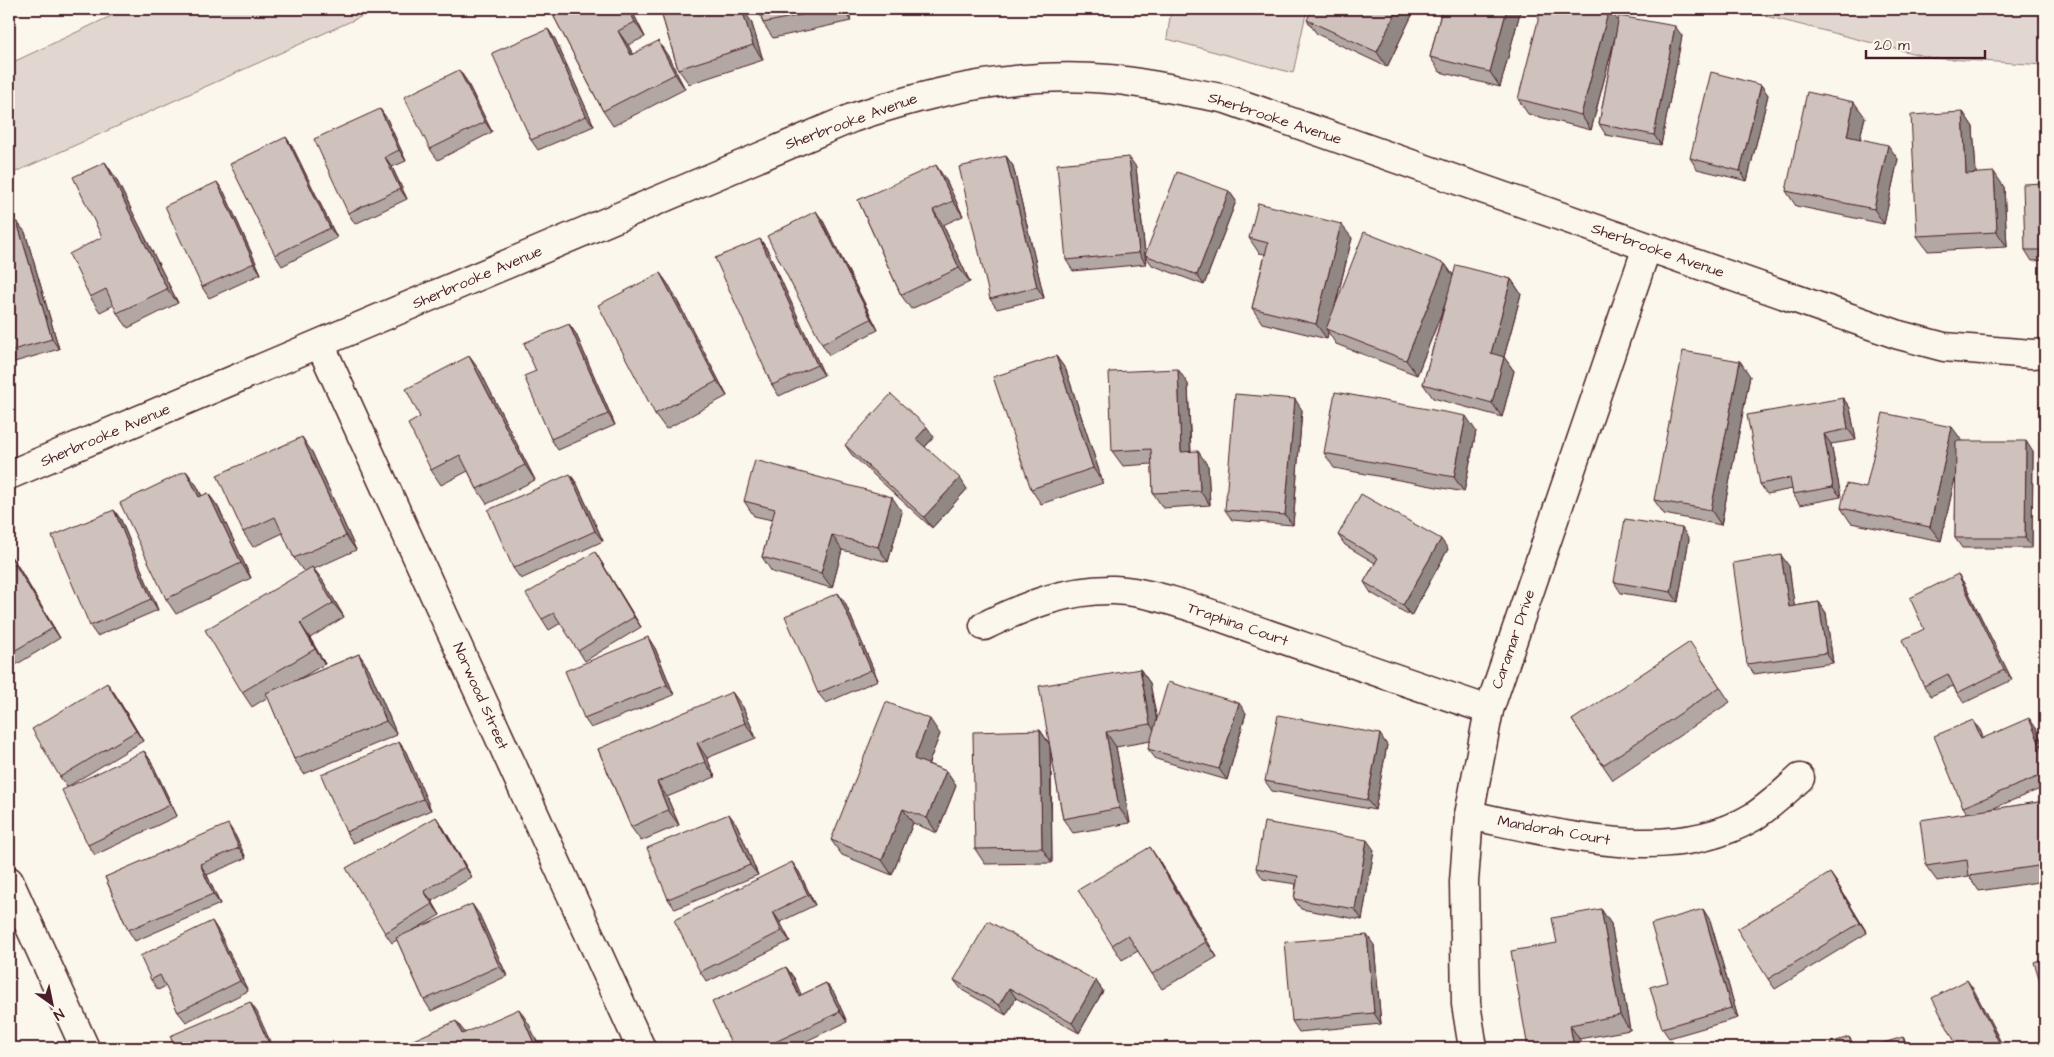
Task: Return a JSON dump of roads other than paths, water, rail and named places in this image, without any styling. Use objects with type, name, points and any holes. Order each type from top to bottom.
[{"type":"street","name":"Sherbrooke Avenue","points":[[9,475],[852,118],[902,100],[949,89],[995,82],[1052,78],[1108,79],[1226,99],[1899,335],[1944,347],[2032,354],[2045,353]]},
{"type":"street","name":"Caramar Drive","points":[[1473,1048],[1466,1004],[1464,882],[1470,814],[1489,710],[1647,247]]},
{"type":"street","name":"Norwood Street","points":[[320,344],[640,1048]]},
{"type":"street","name":"Traphina Court","points":[[984,626],[1016,610],[1075,592],[1115,590],[1141,594],[1200,610],[1489,710]]},
{"type":"street","name":"Mandorah Court","points":[[1470,814],[1583,838],[1636,842],[1669,842],[1698,838],[1752,817],[1771,804],[1800,778]]},
{"type":"street","points":[[9,881],[85,1048]]}]
